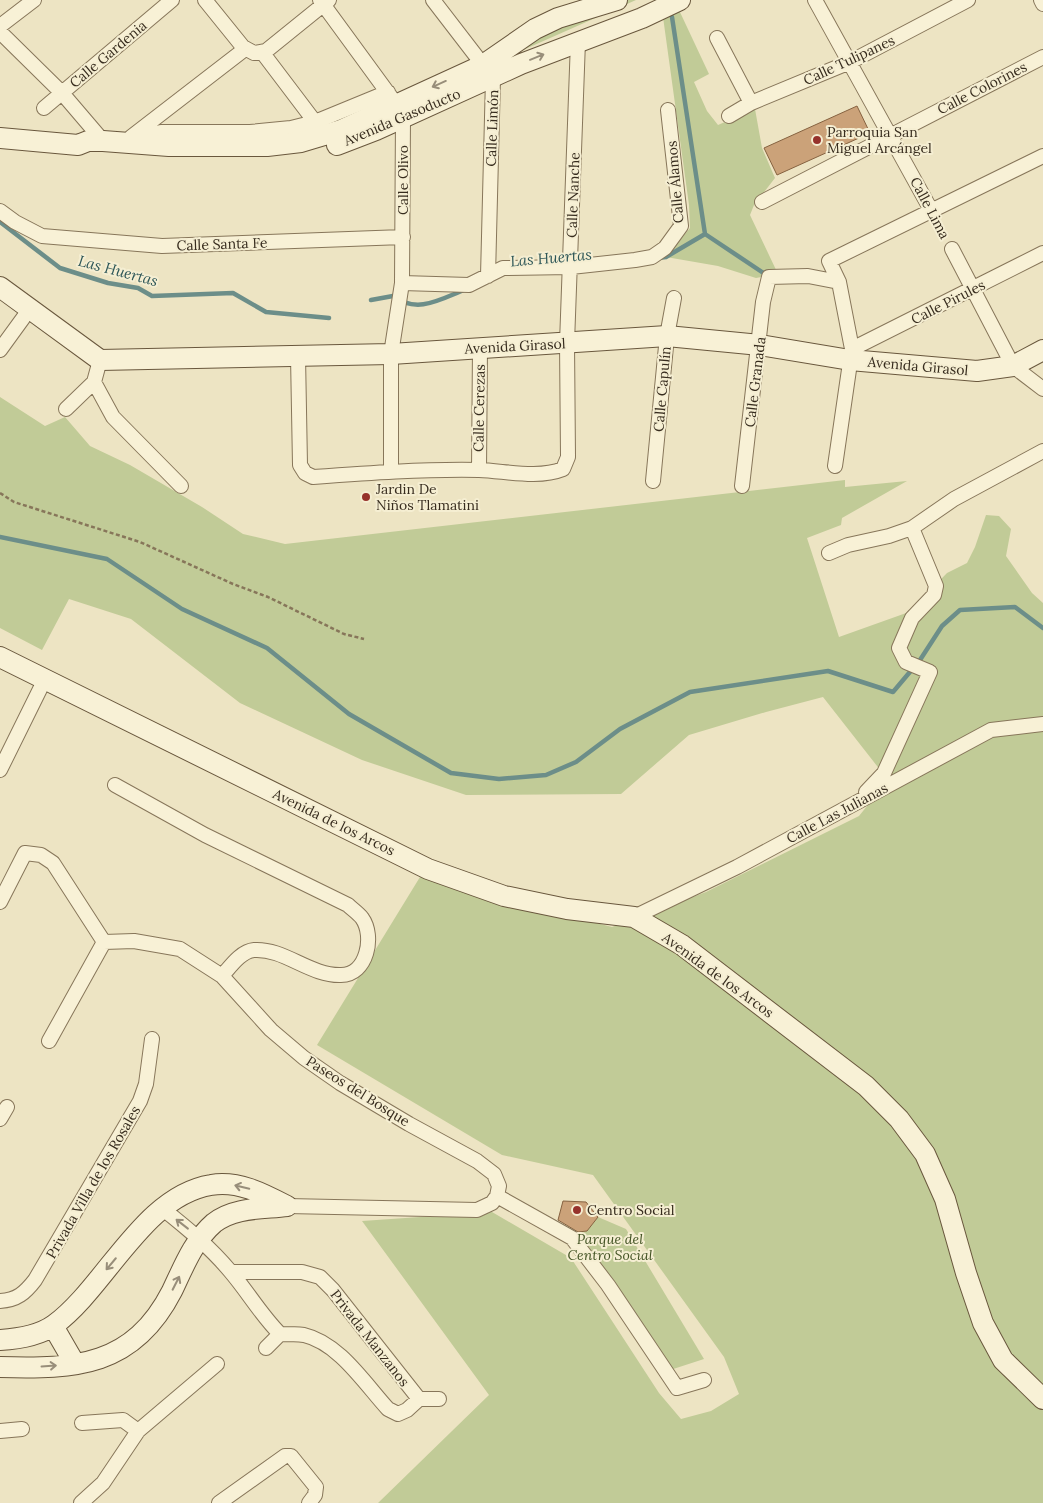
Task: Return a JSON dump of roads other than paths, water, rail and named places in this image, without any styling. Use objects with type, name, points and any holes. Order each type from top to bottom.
[{"type":"street","points":[[0,26],[34,0]]},
{"type":"street","name":"Calle Gardenia","points":[[44,108],[172,0]]},
{"type":"street","points":[[205,0],[254,51],[314,122]]},
{"type":"street","points":[[433,0],[488,71]]},
{"type":"street","name":"Avenida Gasoducto","points":[[488,71],[534,29],[592,4],[617,0]]},
{"type":"street","name":"Avenida Gasoducto","points":[[78,145],[88,141],[169,146],[267,146],[301,142],[341,130],[395,105],[488,71],[642,18],[680,0]]},
{"type":"street","name":"Calle Lima","points":[[815,0],[931,210]]},
{"type":"street","name":"Calle Tulipanes","points":[[729,116],[752,103],[850,62],[968,0]]},
{"type":"street","points":[[1041,0],[1043,4]]},
{"type":"street","points":[[324,1],[395,105],[291,128],[250,132],[161,132],[124,142],[324,1]]},
{"type":"street","points":[[0,32],[62,93],[103,141]]},
{"type":"street","points":[[717,38],[752,103]]},
{"type":"street","name":"Calle Nanche","points":[[479,470],[551,474],[563,469],[568,457],[567,343],[578,41]]},
{"type":"street","name":"Calle Colorines","points":[[762,202],[1043,57]]},
{"type":"street","name":"Calle Limón","points":[[488,71],[488,276]]},
{"type":"street","name":"Avenida Gasoducto","points":[[0,138],[78,145],[89,151],[169,157],[268,157],[302,153],[343,144],[395,105]]},
{"type":"street","name":"Calle Olivo","points":[[391,471],[391,354],[402,287],[403,237],[395,105]]},
{"type":"street","name":"Calle Álamos","points":[[571,272],[652,257],[665,248],[681,226],[668,110]]},
{"type":"street","points":[[834,466],[851,355],[840,282],[829,261],[1043,156]]},
{"type":"street","name":"Calle Santa Fe","points":[[0,211],[15,222],[42,236],[162,246],[403,237]]},
{"type":"street","name":"Calle Lima","points":[[952,249],[1012,366]]},
{"type":"street","name":"Calle Pirules","points":[[851,355],[1043,252]]},
{"type":"street","points":[[402,287],[469,285],[502,268],[571,272]]},
{"type":"street","name":"Calle Granada","points":[[742,486],[760,345],[763,302],[769,277],[808,276],[840,282]]},
{"type":"street","points":[[0,287],[100,360],[94,382],[66,409]]},
{"type":"street","name":"Calle Capulín","points":[[653,481],[667,336],[674,298]]},
{"type":"street","points":[[0,350],[29,310]]},
{"type":"street","name":"Avenida Girasol","points":[[100,360],[391,354],[667,336],[851,355],[977,371],[1012,366],[1043,350]]},
{"type":"street","name":"Calle Cerezas","points":[[479,470],[480,347]]},
{"type":"street","points":[[298,356],[300,465],[305,473],[313,477],[391,471],[479,470]]},
{"type":"street","points":[[1012,366],[1043,390]]},
{"type":"street","points":[[94,382],[113,417],[181,486]]},
{"type":"street","points":[[829,553],[848,544],[889,536],[912,528],[972,488],[1043,453]]},
{"type":"street","points":[[845,809],[877,783],[902,738],[915,702],[930,672],[908,663],[899,648],[912,618],[934,595],[936,586],[912,528]]},
{"type":"street","name":"Avenida de los Arcos","points":[[0,657],[44,681],[428,869],[504,896],[567,909],[634,917],[682,945],[866,1086],[899,1119],[925,1154],[946,1199],[966,1273],[983,1323],[1003,1360],[1043,1399]]},
{"type":"street","points":[[0,770],[44,681]]},
{"type":"street","name":"Calle Las Julianas","points":[[634,917],[737,866],[991,730],[1043,724]]},
{"type":"street","points":[[104,942],[134,941],[180,949],[222,976],[240,957],[251,950],[266,950],[320,971],[341,976],[354,972],[368,951],[368,937],[362,919],[348,905],[205,835],[115,785]]},
{"type":"street","points":[[0,902],[25,853],[41,855],[53,863],[104,942]]},
{"type":"street","points":[[49,1041],[104,942]]},
{"type":"street","name":"Paseos del Bosque","points":[[222,976],[271,1030],[304,1058],[340,1083],[482,1165],[494,1174],[499,1186],[497,1196]]},
{"type":"street","name":"Privada Villa de los Rosales","points":[[0,1301],[13,1300],[26,1291],[35,1280],[140,1101],[146,1084],[152,1039]]},
{"type":"street","points":[[0,1340],[19,1339],[53,1326],[74,1307],[145,1224],[185,1193],[212,1184],[233,1185],[258,1191],[287,1206]]},
{"type":"street","points":[[0,1367],[31,1368],[94,1362],[115,1354],[142,1334],[169,1296],[200,1238],[215,1223],[238,1211],[287,1206],[477,1210],[492,1204],[497,1196],[572,1238],[608,1285],[677,1388],[704,1380]]},
{"type":"street","points":[[163,1209],[200,1238],[231,1272],[263,1316],[280,1334],[266,1348]]},
{"type":"street","name":"Privada Manzanos","points":[[231,1272],[302,1272],[320,1277],[333,1290],[419,1400]]},
{"type":"street","points":[[53,1326],[75,1364]]},
{"type":"street","name":"Privada Manzanos","points":[[280,1334],[304,1335],[324,1343],[338,1354],[388,1409],[398,1414],[407,1410],[419,1400],[439,1399]]},
{"type":"street","points":[[81,1503],[103,1483],[138,1431],[217,1364]]},
{"type":"street","points":[[82,1423],[123,1420],[138,1431]]},
{"type":"street","points":[[0,1431],[22,1429]]},
{"type":"street","points":[[219,1503],[285,1456],[291,1456],[316,1487],[315,1495],[309,1503]]},
{"type":"waterway","name":"Las Huertas","points":[[672,17],[705,234],[768,276]]},
{"type":"waterway","name":"Las Huertas","points":[[0,222],[60,268],[108,283],[138,288],[152,296],[233,293],[266,312],[329,318]]},
{"type":"waterway","name":"Las Huertas","points":[[658,258],[666,257],[705,234]]},
{"type":"waterway","name":"Las Huertas","points":[[371,300],[393,296],[402,301],[419,305],[428,304],[464,290]]},
{"type":"waterway","points":[[0,537],[107,559],[182,609],[267,648],[349,714],[451,773],[499,779],[546,775],[576,762],[620,729],[690,692],[828,671],[893,692],[920,660],[942,626],[960,610],[1015,607],[1043,628]]},
{"type":"place","name":"Parroquia San Miguel Arcángel","points":[[817,140]]},
{"type":"place","name":"Jardin De Niños Tlamatini","points":[[366,497]]},
{"type":"place","name":"Centro Social","points":[[577,1210]]},
{"type":"park label","name":"Parque del Centro Social","points":[[610,1248]]}]
